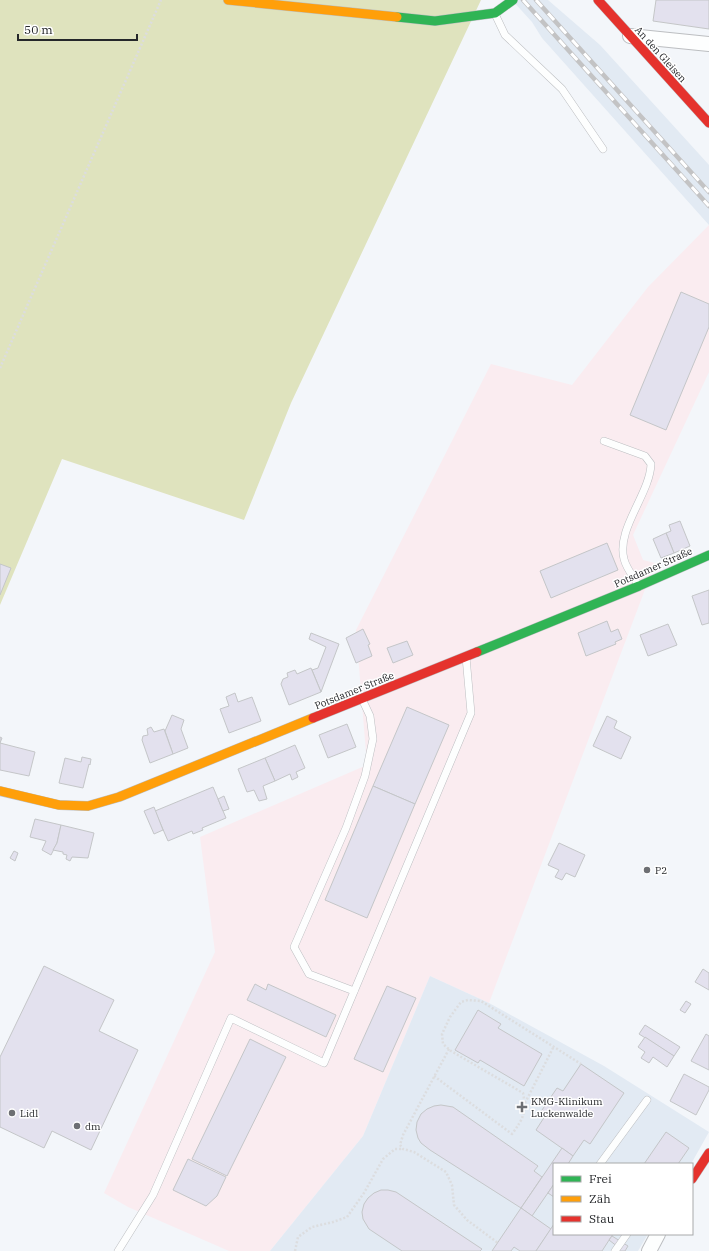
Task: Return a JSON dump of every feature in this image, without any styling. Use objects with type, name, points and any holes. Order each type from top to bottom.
[{"type":"street","points":[[228,0],[435,21],[495,14],[513,0]]},
{"type":"street","name":"An den Gleisen","points":[[603,3],[630,36],[709,123]]},
{"type":"street","points":[[630,36],[709,44]]},
{"type":"street","name":"Potsdamer Straße","points":[[0,791],[59,805],[88,806],[119,797],[466,657],[639,586],[709,555]]},
{"type":"street","points":[[693,1177],[709,1153]]},
{"type":"street","points":[[649,1251],[657,1235]]},
{"type":"lane","points":[[495,14],[505,35],[562,89],[604,149]]},
{"type":"lane","points":[[604,441],[645,456],[651,464],[650,474],[628,526],[623,548],[624,559],[639,586]]},
{"type":"lane","points":[[118,1251],[153,1195],[231,1018],[324,1063],[471,713],[466,657]]},
{"type":"lane","points":[[354,991],[309,974],[294,948],[346,828],[365,776],[373,739],[370,716],[362,698]]},
{"type":"lane","points":[[601,1163],[647,1100]]},
{"type":"lane","points":[[615,1251],[626,1235]]},
{"type":"path","points":[[0,368],[161,0]]},
{"type":"path","points":[[525,1103],[523,1093],[443,1044],[442,1034],[450,1017],[461,1002],[468,1000],[481,1001],[581,1064]]},
{"type":"path","points":[[434,1076],[512,1134],[522,1120],[525,1103],[554,1046]]},
{"type":"path","points":[[404,1149],[400,1145],[403,1135],[449,1049]]},
{"type":"path","points":[[295,1251],[298,1237],[312,1227],[347,1217],[364,1193],[383,1159],[395,1149],[404,1149],[414,1152],[446,1172],[452,1185],[454,1205],[467,1220],[498,1243]]},
{"type":"shaded area","points":[[512,0],[548,0],[600,45],[709,165],[709,225],[542,38],[532,22]]},
{"type":"shaded area","points":[[709,225],[709,372],[633,535],[643,560],[655,563],[489,1003],[430,976],[363,1136],[270,1251],[229,1251],[128,1207],[104,1193],[215,952],[200,837],[367,765],[356,630],[491,364],[572,385],[648,287]]},
{"type":"shaded area","name":"KMG-Klinikum Luckenwalde","points":[[430,976],[489,1003],[604,1066],[709,1132],[692,1163],[553,1163],[553,1235],[647,1235],[638,1251],[270,1251],[363,1136]]},
{"type":"green space","points":[[0,0],[481,0],[291,403],[244,520],[62,459],[0,605]]},
{"type":"building","points":[[656,0],[709,0],[709,29],[653,21]]},
{"type":"building","points":[[681,292],[709,304],[709,327],[666,430],[630,415]]},
{"type":"building","points":[[680,521],[690,546],[674,553],[666,533],[671,531],[669,525]]},
{"type":"building","points":[[666,533],[674,553],[661,558],[653,539]]},
{"type":"building","points":[[607,543],[618,570],[551,598],[540,571]]},
{"type":"building","points":[[0,564],[11,568],[0,595]]},
{"type":"building","points":[[709,590],[709,623],[702,625],[692,596]]},
{"type":"building","points":[[607,621],[611,632],[618,629],[622,639],[615,642],[616,644],[586,656],[578,633]]},
{"type":"building","points":[[668,624],[677,645],[648,656],[640,635]]},
{"type":"building","points":[[363,629],[370,644],[368,645],[372,656],[356,663],[346,638]]},
{"type":"building","points":[[311,633],[339,644],[321,692],[312,670],[318,668],[326,647],[309,639]]},
{"type":"building","points":[[407,641],[413,655],[393,663],[387,648]]},
{"type":"building","points":[[311,668],[321,692],[289,705],[281,684],[283,679],[288,677],[287,673],[295,670],[297,674]]},
{"type":"building","points":[[235,693],[238,702],[252,697],[261,721],[229,733],[220,709],[229,706],[226,697]]},
{"type":"building","points":[[407,707],[449,725],[415,804],[373,786]]},
{"type":"building","points":[[172,715],[184,720],[181,729],[188,748],[173,754],[165,731]]},
{"type":"building","points":[[607,716],[617,721],[614,728],[631,737],[621,759],[593,746]]},
{"type":"building","points":[[347,724],[356,747],[328,758],[319,735]]},
{"type":"building","points":[[151,727],[154,732],[164,729],[173,754],[150,763],[142,740],[143,736],[148,735],[147,729]]},
{"type":"building","points":[[0,743],[35,752],[29,776],[0,770]]},
{"type":"building","points":[[295,745],[305,768],[296,772],[298,777],[292,780],[290,774],[275,781],[265,758]]},
{"type":"building","points":[[82,757],[91,759],[83,788],[59,783],[65,758],[81,762]]},
{"type":"building","points":[[265,758],[275,781],[263,786],[267,799],[259,801],[254,790],[247,792],[238,769]]},
{"type":"building","points":[[373,786],[415,804],[367,918],[325,900]]},
{"type":"building","points":[[213,787],[226,818],[202,828],[203,830],[193,834],[192,831],[168,841],[155,811]]},
{"type":"building","points":[[224,796],[229,809],[223,811],[218,799]]},
{"type":"building","points":[[154,807],[163,830],[154,834],[144,811]]},
{"type":"building","points":[[35,819],[61,825],[57,843],[51,855],[42,850],[46,841],[30,837]]},
{"type":"building","points":[[61,825],[94,833],[88,858],[72,857],[70,861],[66,859],[67,855],[63,854],[63,852],[53,850],[57,843]]},
{"type":"building","points":[[559,843],[585,855],[575,877],[566,873],[562,880],[555,877],[559,870],[548,865]]},
{"type":"building","points":[[14,851],[18,853],[15,861],[10,858]]},
{"type":"building","points":[[44,966],[114,1000],[99,1031],[138,1050],[91,1150],[52,1131],[44,1148],[0,1127],[0,1057]]},
{"type":"building","points":[[703,969],[709,973],[709,990],[695,982]]},
{"type":"building","points":[[255,984],[266,990],[268,984],[336,1015],[326,1037],[247,1000]]},
{"type":"building","points":[[387,986],[416,998],[383,1072],[354,1059]]},
{"type":"building","points":[[686,1001],[691,1004],[685,1013],[680,1010]]},
{"type":"building","points":[[478,1010],[501,1024],[498,1028],[542,1054],[524,1086],[480,1060],[478,1063],[455,1050]]},
{"type":"building","points":[[645,1025],[680,1047],[674,1056],[639,1034]]},
{"type":"building","points":[[706,1034],[709,1036],[709,1070],[691,1061]]},
{"type":"building","points":[[645,1037],[674,1056],[667,1067],[653,1057],[649,1063],[641,1058],[645,1052],[638,1047]]},
{"type":"building","points":[[250,1039],[286,1057],[227,1176],[192,1159]]},
{"type":"building","points":[[581,1064],[624,1093],[590,1144],[584,1140],[573,1156],[536,1130],[545,1116],[540,1113],[557,1088],[563,1091]]},
{"type":"building","points":[[684,1074],[709,1087],[709,1090],[696,1115],[670,1101]]},
{"type":"building","points":[[441,1105],[453,1107],[538,1166],[534,1171],[542,1177],[521,1208],[421,1143],[416,1130],[417,1122],[421,1114],[427,1109]]},
{"type":"building","points":[[666,1132],[689,1148],[679,1163],[645,1163]]},
{"type":"building","points":[[562,1148],[573,1156],[569,1163],[553,1163],[553,1185],[532,1216],[521,1208]]},
{"type":"building","points":[[188,1159],[226,1177],[217,1196],[206,1206],[173,1190]]},
{"type":"building","points":[[553,1186],[553,1196],[548,1193]]},
{"type":"building","points":[[381,1190],[396,1192],[482,1249],[480,1251],[402,1251],[369,1229],[363,1219],[362,1212],[364,1204],[374,1193]]},
{"type":"building","points":[[521,1208],[551,1229],[536,1251],[520,1251],[514,1247],[511,1251],[492,1251]]},
{"type":"building","points":[[553,1226],[553,1235],[612,1235],[602,1251],[536,1251]]},
{"type":"building","points":[[612,1236],[628,1246],[625,1251],[615,1251],[618,1247],[609,1240]]},
{"type":"railway","points":[[523,0],[709,206]]},
{"type":"railway","points":[[536,0],[709,192]]},
{"type":"traffic: fast","points":[[397,17],[435,21],[495,13],[513,0]]},
{"type":"traffic: fast","points":[[477,652],[639,586],[709,555]]},
{"type":"traffic: slow","points":[[228,0],[397,17]]},
{"type":"traffic: slow","points":[[0,791],[59,805],[88,806],[119,797],[313,718]]},
{"type":"traffic: jam","points":[[598,0],[709,123]]},
{"type":"traffic: jam","points":[[313,718],[477,652]]},
{"type":"traffic: jam","points":[[693,1177],[709,1153]]},
{"type":"place","name":"P2","points":[[647,870]]},
{"type":"place","name":"KMG-Klinikum Luckenwalde","points":[[522,1107]]},
{"type":"place","name":"Lidl","points":[[12,1113]]},
{"type":"place","name":"dm","points":[[77,1126]]}]
